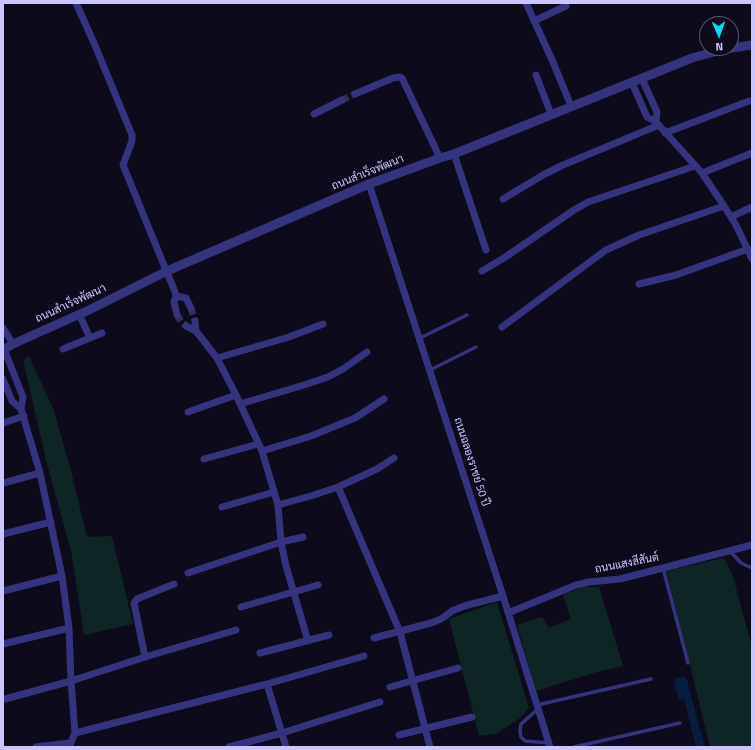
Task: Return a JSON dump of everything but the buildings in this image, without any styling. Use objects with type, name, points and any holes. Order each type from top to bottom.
[{"type":"street","points":[[76,3],[94,42],[132,135],[132,140],[123,165],[175,294],[174,302],[177,315]]},
{"type":"street","points":[[526,3],[571,106]]},
{"type":"street","points":[[534,21],[566,6]]},
{"type":"street","name":"ถนนสำเร็จพัฒนา","points":[[4,350],[13,344],[80,318],[168,275],[369,184],[454,154],[692,58],[725,49],[752,45]]},
{"type":"street","points":[[536,75],[551,114]]},
{"type":"street","points":[[355,94],[394,78],[402,78],[440,158]]},
{"type":"street","points":[[642,78],[657,112],[658,124]]},
{"type":"street","points":[[632,83],[647,117],[658,124],[702,173],[731,217],[752,259]]},
{"type":"street","points":[[314,114],[342,100]]},
{"type":"street","points":[[665,133],[749,101]]},
{"type":"street","points":[[502,199],[563,165],[658,124]]},
{"type":"street","points":[[702,173],[752,152]]},
{"type":"street","points":[[454,154],[486,250]]},
{"type":"street","points":[[482,271],[588,202],[695,166]]},
{"type":"street","name":"ถนนฉลองราชย์ 50 ปี","points":[[369,184],[503,596],[549,745]]},
{"type":"street","points":[[502,327],[606,250],[639,235],[724,206]]},
{"type":"street","points":[[731,217],[752,207]]},
{"type":"street","points":[[639,284],[676,275],[748,249]]},
{"type":"street","points":[[175,294],[186,298],[191,308]]},
{"type":"street","points":[[80,318],[90,338]]},
{"type":"street","points":[[195,321],[196,331]]},
{"type":"street","points":[[217,358],[289,337],[323,324]]},
{"type":"street","points":[[186,326],[196,331],[217,358],[262,452],[278,504],[281,542],[286,566],[308,641]]},
{"type":"street","points":[[3,328],[13,344]]},
{"type":"street","points":[[63,349],[102,333]]},
{"type":"street","points":[[4,350],[23,397],[21,409]]},
{"type":"street","points":[[240,404],[328,377],[343,369],[367,352]]},
{"type":"street","points":[[3,379],[12,401],[21,409],[24,416],[40,473],[62,576],[69,628],[75,733],[69,745],[36,747]]},
{"type":"street","points":[[188,412],[236,395]]},
{"type":"street","points":[[262,452],[311,436],[348,420],[384,399]]},
{"type":"street","points":[[3,423],[24,416]]},
{"type":"street","points":[[204,459],[258,444]]},
{"type":"street","points":[[278,504],[338,487],[377,469],[394,458]]},
{"type":"street","points":[[3,483],[40,473]]},
{"type":"street","points":[[338,487],[400,632],[430,747]]},
{"type":"street","points":[[222,507],[274,492]]},
{"type":"street","points":[[3,534],[51,522]]},
{"type":"street","points":[[188,573],[281,542],[303,537]]},
{"type":"street","name":"ถนนแสงสีสันต์","points":[[508,613],[576,585],[589,582],[620,579],[752,545]]},
{"type":"street","points":[[3,591],[62,576]]},
{"type":"street","points":[[145,657],[134,603],[138,599],[174,584]]},
{"type":"street","points":[[242,607],[318,585]]},
{"type":"street","points":[[374,638],[431,623],[464,606],[503,596]]},
{"type":"street","points":[[3,644],[69,628]]},
{"type":"street","points":[[5,699],[71,681],[236,630]]},
{"type":"street","points":[[260,653],[329,635]]},
{"type":"street","points":[[75,733],[267,684],[364,656]]},
{"type":"street","points":[[390,687],[458,668]]},
{"type":"street","points":[[267,684],[286,747]]},
{"type":"street","points":[[229,747],[282,733],[380,702]]},
{"type":"street","points":[[400,735],[472,717]]},
{"type":"lane","points":[[420,338],[467,315]]},
{"type":"lane","points":[[430,370],[476,347]]},
{"type":"lane","points":[[730,551],[742,563],[752,568]]},
{"type":"lane","points":[[663,568],[688,663]]},
{"type":"lane","points":[[549,745],[525,741],[520,731],[521,724],[537,707],[651,679]]},
{"type":"lane","points":[[574,747],[680,723]]},
{"type":"green space","points":[[29,356],[54,411],[87,537],[112,536],[133,624],[84,635],[71,551],[47,464],[23,360]]},
{"type":"green space","points":[[724,558],[732,573],[752,647],[752,747],[710,747],[666,571]]},
{"type":"green space","points":[[582,587],[599,587],[623,666],[597,672],[536,691],[517,625],[542,617],[549,628],[571,619],[563,595]]},
{"type":"green space","points":[[497,602],[529,708],[519,719],[496,734],[479,736],[449,619]]},
{"type":"water","points":[[686,677],[705,747],[696,747],[684,699],[679,700],[674,682],[675,678]]},
{"type":"tunnel","points":[[342,100],[355,94]]},
{"type":"tunnel","points":[[191,308],[195,321]]},
{"type":"tunnel","points":[[177,315],[186,326]]}]
